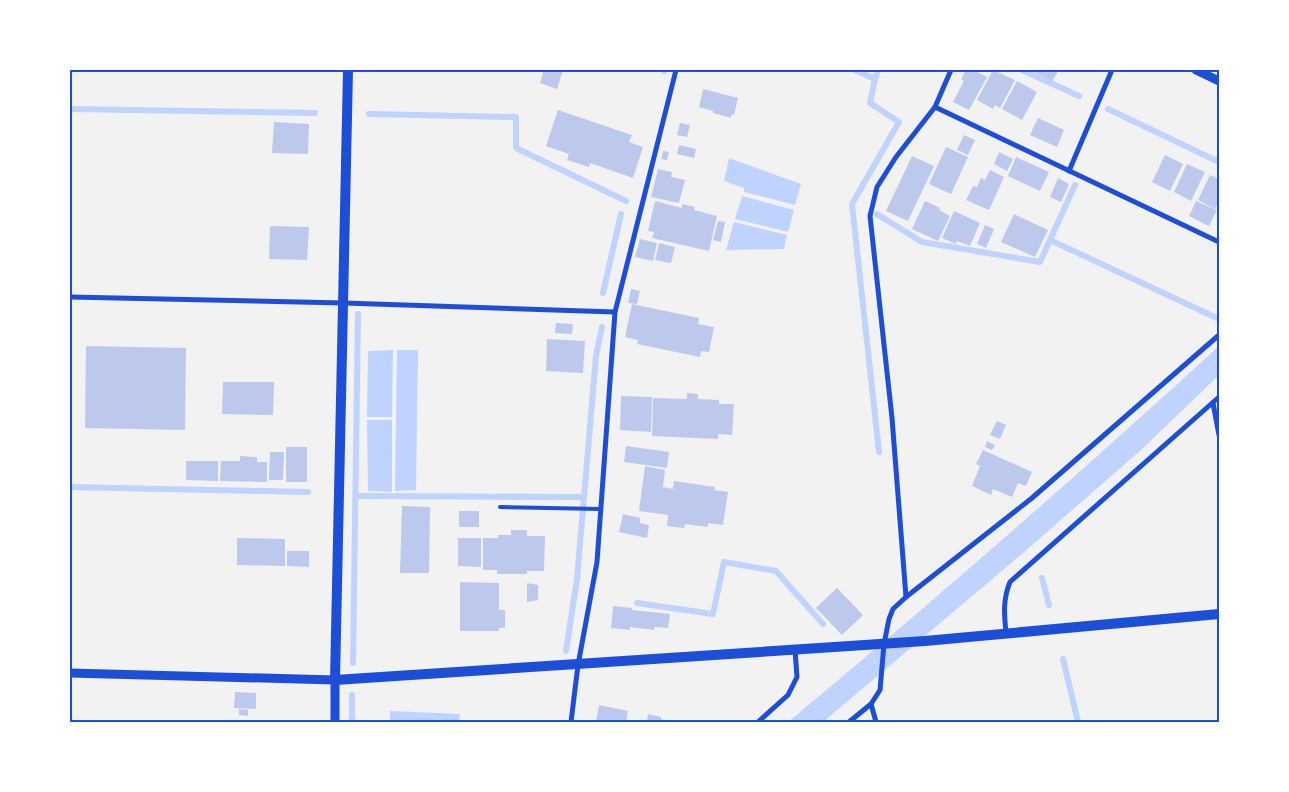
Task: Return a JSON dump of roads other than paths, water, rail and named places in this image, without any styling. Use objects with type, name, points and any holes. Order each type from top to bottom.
[{"type":"main road","points":[[348,70],[335,680],[860,646],[1219,614]]},
{"type":"street","points":[[571,722],[578,665],[596,562],[615,312],[676,70]]},
{"type":"street","points":[[906,597],[892,418],[870,216],[877,187],[896,157],[935,107],[951,70]]},
{"type":"street","points":[[1069,171],[1112,70]]},
{"type":"street","points":[[1196,70],[1219,81]]},
{"type":"street","points":[[935,107],[1219,242]]},
{"type":"street","points":[[70,297],[344,303],[615,312]]},
{"type":"street","points":[[848,722],[871,704],[880,690],[886,631],[893,609],[1032,498],[1219,335]]},
{"type":"street","points":[[1006,632],[1004,608],[1006,592],[1010,582],[1219,397]]},
{"type":"street","points":[[1214,403],[1219,435]]},
{"type":"street","points":[[758,722],[788,695],[797,677],[795,650]]},
{"type":"street","points":[[70,673],[335,680],[335,722]]},
{"type":"street","points":[[871,704],[876,722]]},
{"type":"lane","points":[[500,507],[600,509]]},
{"type":"water","points":[[729,158],[801,184],[795,205],[744,192],[744,188],[724,181]]},
{"type":"water","points":[[742,196],[794,210],[788,232],[735,219]]},
{"type":"water","points":[[734,222],[787,235],[784,249],[726,250]]},
{"type":"water","points":[[1219,346],[1219,375],[1141,450],[1023,553],[823,722],[788,722],[1006,537]]},
{"type":"water","points":[[393,350],[392,417],[367,417],[368,351]]},
{"type":"water","points":[[397,350],[418,350],[416,490],[395,491]]},
{"type":"water","points":[[367,420],[392,420],[392,492],[368,491]]},
{"type":"water","points":[[390,711],[460,714],[459,722],[390,722]]},
{"type":"waterway","points":[[855,70],[875,79],[878,70]]},
{"type":"waterway","points":[[1022,70],[1079,96]]},
{"type":"waterway","points":[[875,79],[870,103],[899,122],[852,204],[879,452]]},
{"type":"waterway","points":[[70,109],[315,113]]},
{"type":"waterway","points":[[1108,109],[1219,162]]},
{"type":"waterway","points":[[369,114],[516,117],[516,148],[626,201]]},
{"type":"waterway","points":[[877,214],[922,242],[1040,262],[1075,185]]},
{"type":"waterway","points":[[603,293],[621,214]]},
{"type":"waterway","points":[[1050,240],[1219,319]]},
{"type":"waterway","points":[[353,663],[358,314]]},
{"type":"waterway","points":[[566,651],[577,579],[596,356],[602,327]]},
{"type":"waterway","points":[[70,487],[308,492]]},
{"type":"waterway","points":[[356,496],[583,497]]},
{"type":"waterway","points":[[637,603],[713,614],[724,562],[776,571],[823,624]]},
{"type":"waterway","points":[[1042,578],[1049,605]]},
{"type":"waterway","points":[[1063,659],[1078,722]]},
{"type":"waterway","points":[[352,695],[352,722]]}]
